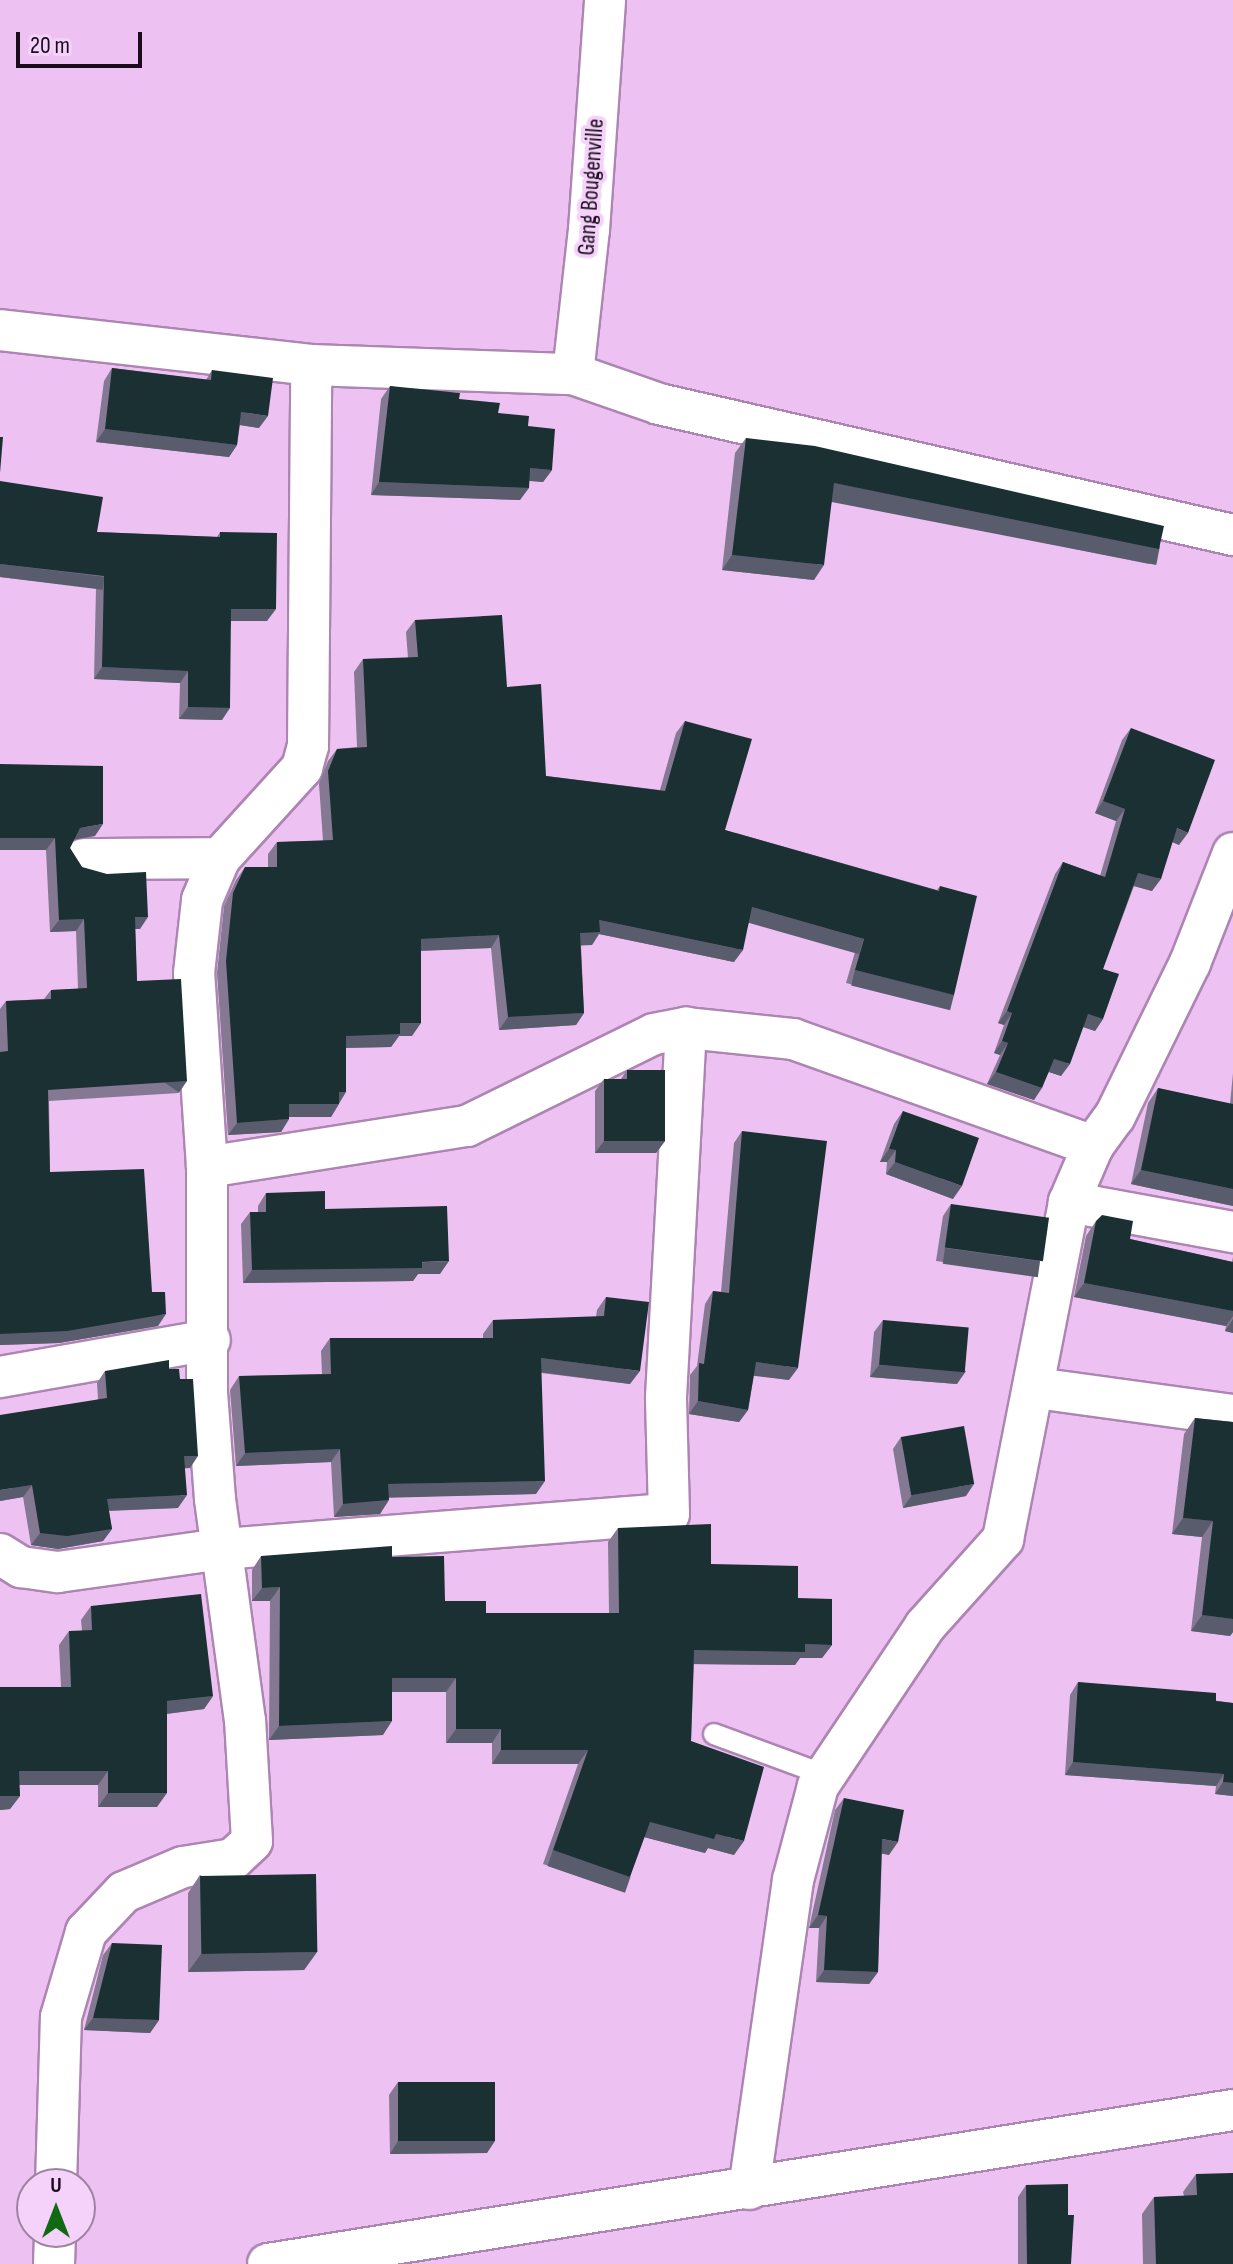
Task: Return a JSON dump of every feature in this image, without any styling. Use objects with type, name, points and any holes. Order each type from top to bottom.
[{"type":"street","name":"Gang Bougenville","points":[[573,374],[589,230],[605,0]]},
{"type":"street","points":[[0,330],[311,365],[573,374],[659,404],[1233,535]]},
{"type":"street","points":[[56,2168],[61,2017],[86,1932],[124,1892],[183,1867],[233,1859],[252,1841],[245,1721],[222,1549],[207,1393],[210,1340],[207,1167],[194,973],[202,900],[220,858],[302,768],[308,746],[311,365]]},
{"type":"street","points":[[749,2189],[793,1880],[818,1786],[925,1626],[1003,1539],[1036,1388],[1069,1202],[1093,1146],[1115,1116],[1190,963],[1233,853]]},
{"type":"street","points":[[84,859],[220,858]]},
{"type":"street","points":[[207,1167],[467,1126],[654,1034],[686,1028],[793,1039],[1093,1146]]},
{"type":"street","points":[[0,1554],[21,1567],[58,1572],[222,1549],[669,1514],[666,1397],[686,1028]]},
{"type":"street","points":[[1069,1202],[1233,1232]]},
{"type":"street","points":[[0,1377],[210,1340]]},
{"type":"street","points":[[1036,1388],[1233,1415]]},
{"type":"street","points":[[268,2264],[1233,2110]]},
{"type":"lane","points":[[714,1734],[825,1775]]},
{"type":"building","points":[[112,368],[211,380],[212,370],[273,378],[268,416],[241,412],[237,445],[105,429]]},
{"type":"building","points":[[390,386],[460,393],[459,399],[500,403],[498,413],[529,416],[528,426],[555,429],[552,470],[530,468],[529,488],[379,482]]},
{"type":"building","points":[[0,437],[3,437],[0,473]]},
{"type":"building","points":[[746,438],[815,446],[1164,526],[1159,549],[834,483],[824,565],[732,555]]},
{"type":"building","points":[[0,481],[103,497],[97,532],[220,537],[220,532],[277,533],[276,609],[231,609],[230,708],[188,707],[188,671],[102,667],[104,576],[0,564]]},
{"type":"building","points":[[502,615],[507,687],[541,684],[546,776],[665,791],[685,721],[752,739],[725,830],[939,891],[940,886],[977,896],[954,995],[855,970],[864,939],[752,907],[743,950],[599,920],[600,932],[580,933],[584,1013],[508,1017],[499,935],[421,939],[421,1023],[400,1023],[400,1034],[346,1036],[346,1092],[339,1092],[339,1104],[289,1104],[289,1119],[237,1123],[226,961],[233,893],[245,867],[277,867],[277,842],[333,840],[328,771],[337,749],[367,747],[363,659],[418,657],[415,620]]},
{"type":"building","points":[[1131,728],[1215,760],[1188,833],[1177,828],[1161,879],[1138,873],[1103,969],[1119,974],[1103,1019],[1088,1014],[1070,1064],[1054,1059],[1042,1088],[996,1072],[1008,1043],[1002,1041],[1012,1013],[1007,1011],[1063,862],[1105,877],[1125,809],[1103,801]]},
{"type":"building","points":[[0,764],[103,766],[103,824],[80,828],[70,848],[82,867],[107,874],[146,872],[148,917],[135,917],[137,981],[181,979],[187,1081],[48,1090],[50,1172],[144,1169],[152,1292],[165,1292],[166,1314],[67,1331],[0,1334],[0,1052],[8,1051],[6,1001],[51,999],[51,990],[87,988],[84,919],[59,920],[55,838],[0,838]]},
{"type":"building","points":[[627,1070],[665,1070],[665,1141],[604,1141],[604,1079],[627,1079]]},
{"type":"building","points":[[1158,1088],[1233,1104],[1233,1189],[1141,1170]]},
{"type":"building","points":[[903,1111],[979,1138],[962,1186],[895,1162],[896,1150],[889,1149]]},
{"type":"building","points":[[742,1131],[827,1141],[798,1368],[756,1362],[748,1410],[698,1401],[699,1363],[704,1364],[713,1291],[729,1293]]},
{"type":"building","points":[[325,1191],[325,1209],[447,1206],[449,1261],[422,1262],[422,1268],[252,1270],[250,1212],[266,1212],[266,1193]]},
{"type":"building","points":[[951,1204],[1049,1218],[1043,1261],[945,1248]]},
{"type":"building","points":[[1102,1215],[1133,1221],[1130,1239],[1233,1262],[1233,1311],[1084,1283],[1096,1221]]},
{"type":"building","points":[[606,1297],[649,1302],[640,1371],[541,1358],[545,1481],[388,1484],[389,1500],[343,1504],[340,1449],[245,1453],[239,1376],[331,1374],[330,1338],[493,1338],[493,1320],[604,1316]]},
{"type":"building","points":[[883,1320],[969,1327],[965,1372],[879,1365]]},
{"type":"building","points":[[169,1360],[169,1369],[179,1369],[180,1379],[193,1379],[198,1456],[184,1456],[187,1495],[107,1499],[112,1529],[67,1536],[40,1533],[32,1485],[0,1490],[0,1415],[107,1398],[105,1371]]},
{"type":"building","points":[[1195,1418],[1233,1422],[1233,1619],[1202,1615],[1213,1521],[1183,1518]]},
{"type":"building","points":[[964,1426],[974,1484],[911,1495],[901,1437]]},
{"type":"building","points":[[711,1524],[711,1564],[798,1566],[798,1598],[832,1599],[832,1645],[805,1644],[805,1652],[694,1650],[691,1741],[764,1767],[744,1841],[716,1834],[714,1839],[650,1822],[630,1877],[553,1850],[588,1750],[501,1750],[501,1729],[456,1729],[456,1678],[392,1678],[392,1721],[279,1726],[280,1587],[262,1588],[261,1556],[392,1546],[392,1557],[444,1556],[445,1601],[486,1601],[486,1613],[619,1613],[618,1528]]},
{"type":"building","points":[[201,1594],[213,1696],[167,1701],[167,1793],[108,1793],[108,1771],[19,1771],[20,1796],[0,1796],[0,1687],[71,1687],[69,1631],[92,1630],[91,1606]]},
{"type":"building","points":[[1078,1682],[1216,1693],[1216,1701],[1233,1703],[1233,1783],[1223,1782],[1224,1774],[1073,1762]]},
{"type":"building","points":[[844,1798],[904,1810],[898,1842],[882,1839],[878,1972],[824,1970],[827,1916],[818,1915]]},
{"type":"building","points":[[316,1874],[317,1952],[201,1954],[200,1876]]},
{"type":"building","points":[[112,1943],[162,1945],[159,2020],[93,2018]]},
{"type":"building","points":[[398,2082],[495,2082],[495,2141],[398,2141]]},
{"type":"building","points":[[1233,2173],[1233,2264],[1156,2264],[1154,2197],[1197,2195],[1196,2174]]},
{"type":"building","points":[[1068,2184],[1068,2215],[1074,2215],[1071,2264],[1027,2264],[1026,2185]]}]
